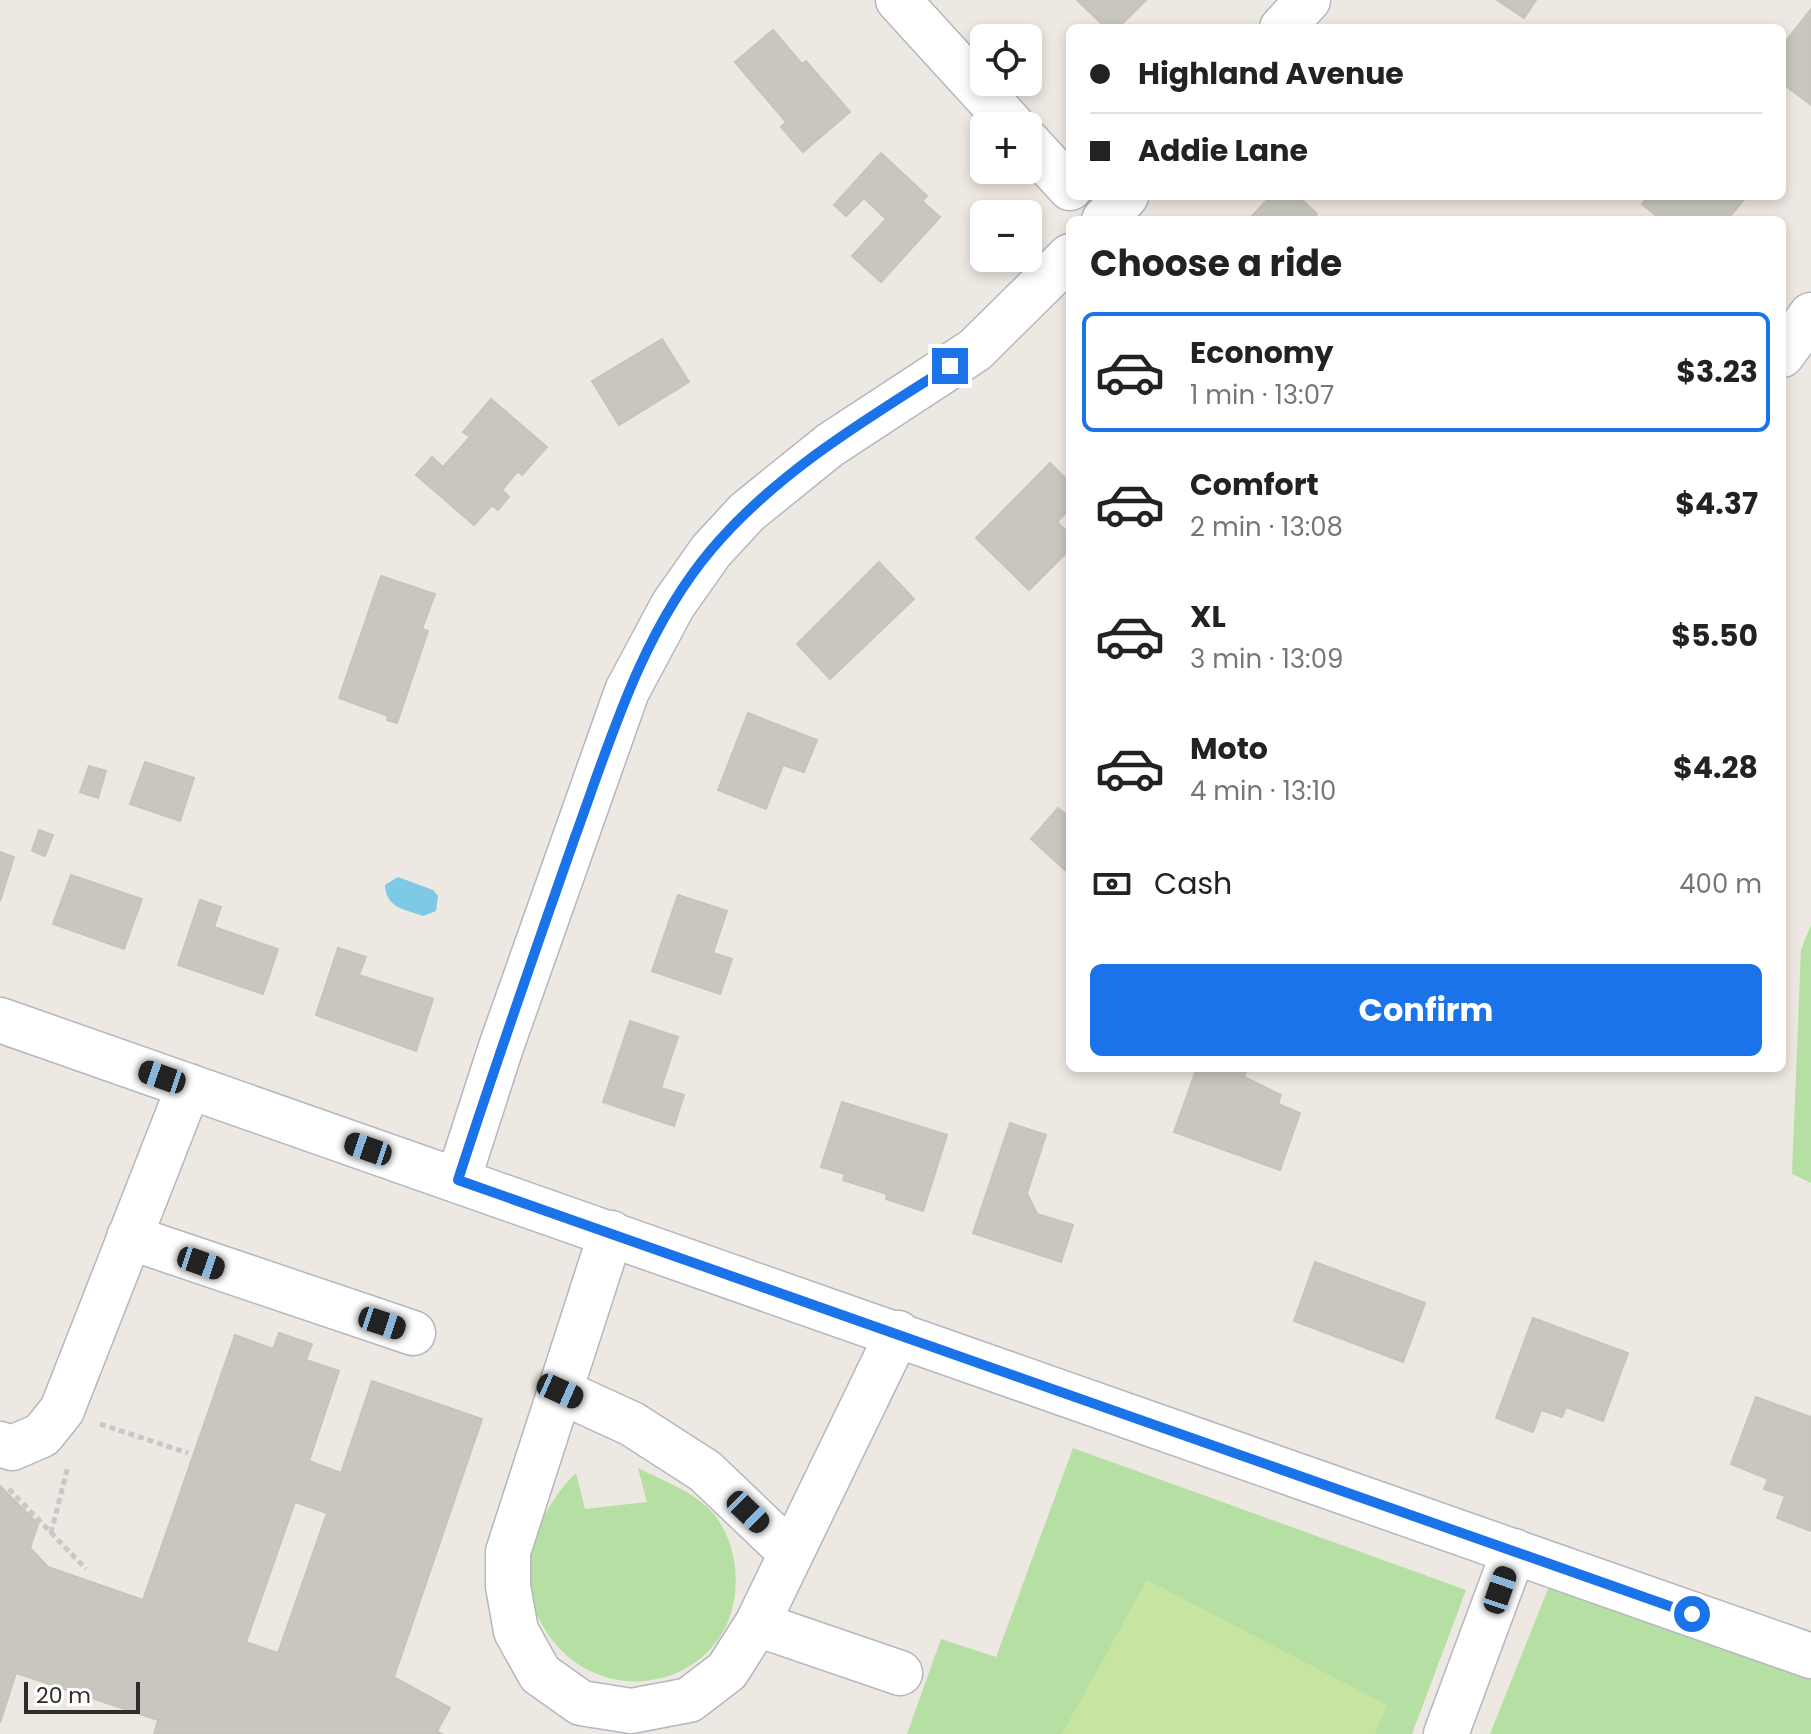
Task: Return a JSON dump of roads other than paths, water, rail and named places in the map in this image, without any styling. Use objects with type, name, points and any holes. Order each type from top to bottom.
[{"type":"street","points":[[898,0],[1000,112]]},
{"type":"street","points":[[1286,24],[1308,0]]},
{"type":"street","points":[[1042,157],[1066,184]]},
{"type":"street","points":[[1081,200],[1097,216]]},
{"type":"street","points":[[1105,216],[1122,200]]},
{"type":"street","points":[[458,1180],[501,1047],[627,691],[673,605],[711,551],[747,512],[830,445],[975,350],[1066,260]]},
{"type":"street","points":[[1786,349],[1811,315]]},
{"type":"street","points":[[0,1020],[1811,1656]]},
{"type":"street","points":[[0,1444],[12,1448],[42,1435],[62,1410],[189,1086]]},
{"type":"street","points":[[611,1233],[508,1552],[508,1586],[516,1631],[540,1674],[581,1703],[631,1711],[689,1700],[727,1671],[757,1624],[898,1333]]},
{"type":"street","points":[[129,1237],[413,1333]]},
{"type":"street","points":[[560,1391],[632,1424],[705,1471],[791,1553]]},
{"type":"street","points":[[1446,1734],[1514,1551]]},
{"type":"street","points":[[757,1624],[900,1673]]},
{"type":"water","points":[[398,877],[433,890],[438,896],[436,911],[423,916],[392,903],[385,885]]}]
